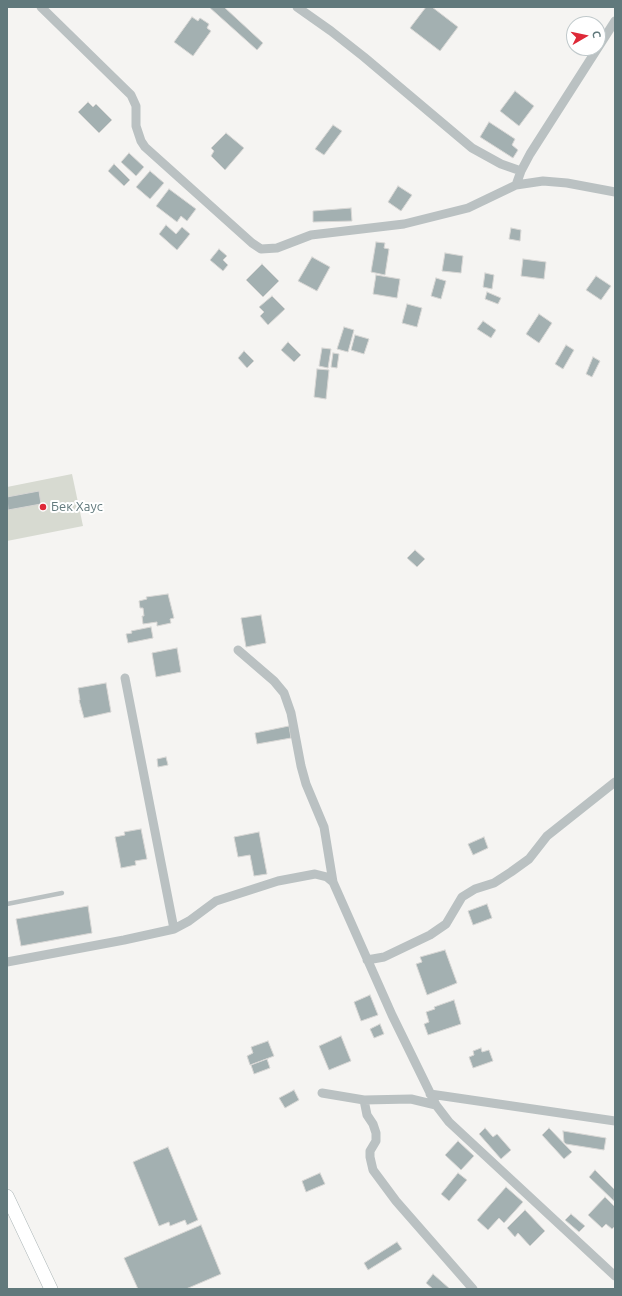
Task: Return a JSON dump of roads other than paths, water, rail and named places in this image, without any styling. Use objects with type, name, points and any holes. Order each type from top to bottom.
[{"type":"main road","points":[[7,1196],[51,1289]]},
{"type":"street","points":[[41,7],[131,95],[136,106],[136,126],[141,141],[145,147],[252,243],[261,249],[277,248],[311,235],[404,224],[468,208],[516,185],[543,182],[567,183],[615,192]]},
{"type":"street","points":[[297,7],[364,57],[472,148],[501,164],[521,171]]},
{"type":"street","points":[[516,185],[521,171],[615,21]]},
{"type":"street","points":[[238,650],[274,680],[284,693],[291,713],[306,784],[324,827],[333,882],[367,960],[436,1105],[449,1122],[615,1276]]},
{"type":"street","points":[[125,678],[174,929]]},
{"type":"street","points":[[367,960],[384,957],[430,935],[446,924],[462,897],[475,889],[494,883],[529,859],[547,836],[615,782]]},
{"type":"street","points":[[7,962],[174,929],[189,921],[216,901],[278,881],[315,874],[327,877],[333,882]]},
{"type":"street","points":[[322,1093],[364,1100],[411,1099],[436,1105]]},
{"type":"street","points":[[430,1094],[615,1121]]},
{"type":"street","points":[[364,1100],[367,1115],[373,1124],[376,1133],[376,1140],[370,1151],[373,1170],[466,1285],[473,1289]]},
{"type":"lane","points":[[7,904],[62,893]]},
{"type":"place","name":"Бек Хаус","points":[[43,507]]}]
